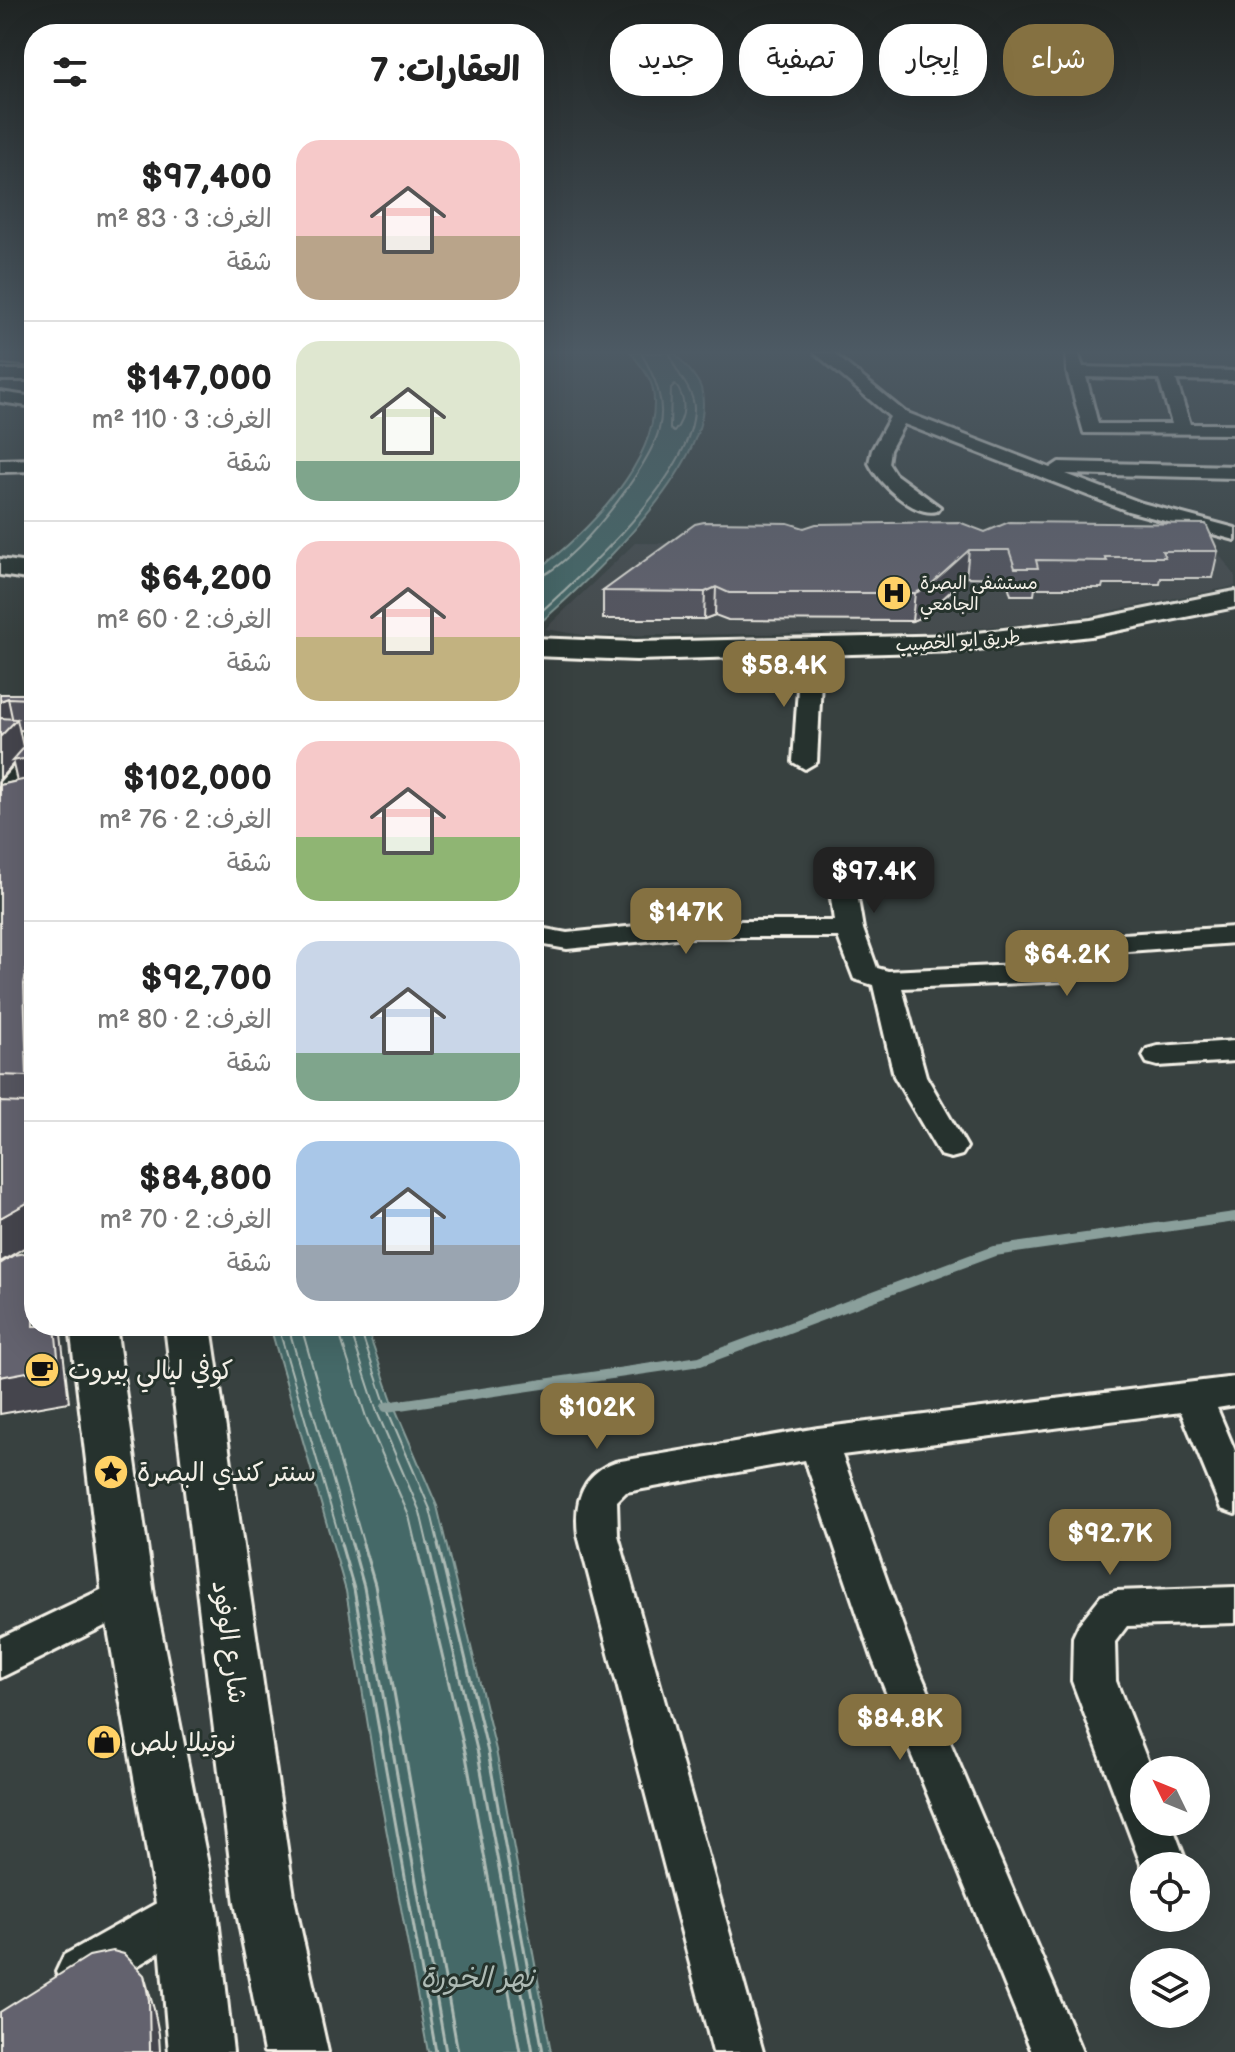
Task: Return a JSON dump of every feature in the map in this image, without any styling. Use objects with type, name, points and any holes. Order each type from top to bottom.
[{"type":"main road","name":"طريق ابو الخصيب","points":[[544,658],[638,662],[811,659],[1013,648],[1159,622],[1235,599]]},
{"type":"main road","name":"طريق ابو الخصيب","points":[[544,647],[636,651],[914,645],[1049,634],[1235,613]]},
{"type":"main road","points":[[94,1336],[128,1595],[187,1909],[201,2052]]},
{"type":"main road","name":"شارع الوفود","points":[[189,1336],[265,1903],[296,2052]]},
{"type":"street","points":[[882,449],[878,464],[885,474],[930,507]]},
{"type":"street","points":[[986,449],[1145,510],[1230,534]]},
{"type":"street","points":[[0,466],[24,465]]},
{"type":"street","points":[[1037,468],[1235,472]]},
{"type":"street","points":[[1147,532],[1230,534]]},
{"type":"street","points":[[805,762],[811,659]]},
{"type":"street","points":[[0,797],[24,770]]},
{"type":"street","points":[[841,875],[849,929],[864,973],[886,980],[981,973],[1065,972],[1108,944],[1225,936],[1235,958]]},
{"type":"street","points":[[544,937],[567,941],[686,929],[849,929]]},
{"type":"street","points":[[886,980],[910,1076],[951,1147]]},
{"type":"street","points":[[1158,1056],[1235,1051]]},
{"type":"street","points":[[738,2052],[594,1509],[599,1491],[615,1478],[818,1443],[1235,1391]]},
{"type":"street","points":[[1193,1396],[1235,1498]]},
{"type":"street","points":[[818,1443],[894,1660],[1057,2052]]},
{"type":"street","points":[[0,1659],[128,1595]]},
{"type":"street","points":[[1130,1775],[1094,1681],[1094,1637],[1116,1609],[1235,1605]]},
{"type":"street","points":[[40,1997],[187,1909]]},
{"type":"shaded area","name":"مستشفى البصرة الجامعي","points":[[635,543],[1213,547],[1235,575],[1235,586],[1066,620],[935,632],[589,636],[545,629]]},
{"type":"water","points":[[643,449],[690,449],[670,484],[643,519],[584,583],[544,619],[544,565],[597,517],[633,468]]},
{"type":"water","name":"نهر الخورة","points":[[273,1336],[370,1336],[394,1406],[437,1506],[496,1750],[551,2052],[428,2052],[377,1780],[346,1591]]},
{"type":"building","points":[[959,522],[985,532],[1009,522],[1206,524],[1218,551],[1162,551],[1165,557],[1105,557],[1107,561],[1036,560],[1038,568],[1015,568],[1009,550],[969,550],[927,588],[915,593],[729,593],[716,587],[705,592],[603,591],[695,524],[788,523],[804,528],[816,524]]},
{"type":"building","points":[[0,694],[24,694],[24,699],[0,701]]},
{"type":"building","points":[[0,718],[17,719],[0,737]]},
{"type":"building","points":[[24,748],[24,759],[12,761]]},
{"type":"building","points":[[24,780],[24,1076],[0,1075],[0,785]]},
{"type":"building","points":[[0,1102],[24,1103],[24,1205],[0,1218]]},
{"type":"building","points":[[24,1253],[24,1336],[56,1336],[59,1366],[0,1377],[0,1264],[14,1255]]},
{"type":"building","points":[[113,1951],[124,1954],[144,1975],[149,2000],[150,2052],[0,2052],[0,2012],[89,1956]]},
{"type":"waterway","points":[[386,1407],[700,1361],[994,1251],[1235,1217]]},
{"type":"place","name":"مستشفى البصرة الجامعي","points":[[894,593]]},
{"type":"place","name":"كوفي ليالي بيروت","points":[[42,1370]]},
{"type":"place","name":"سنتر كندي البصرة","points":[[111,1472]]},
{"type":"place","name":"نوتيلا بلص","points":[[104,1742]]}]
